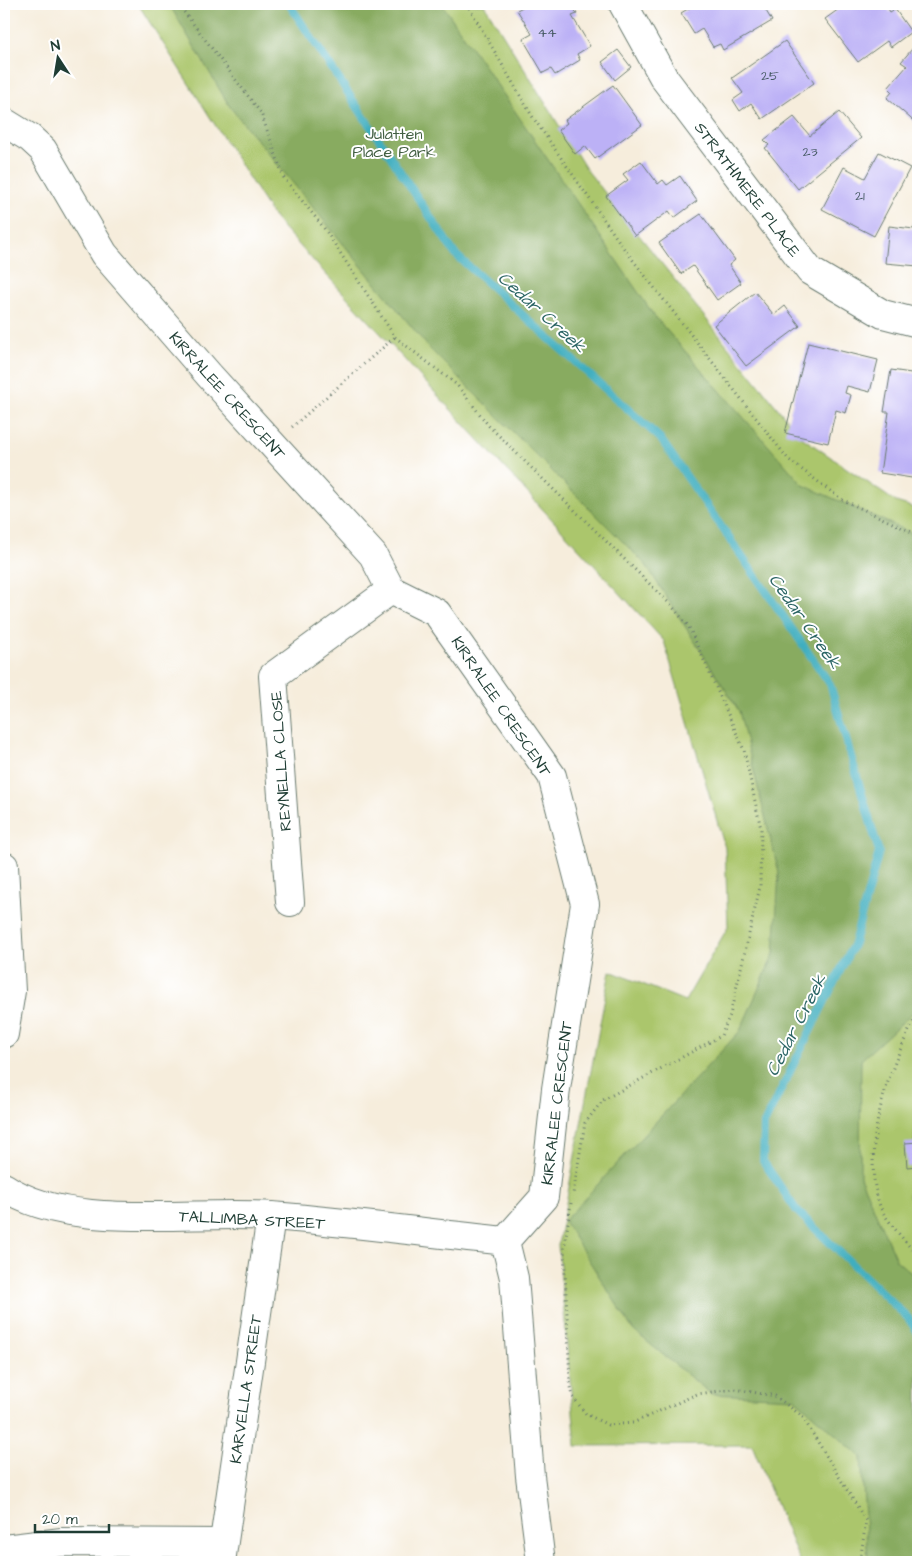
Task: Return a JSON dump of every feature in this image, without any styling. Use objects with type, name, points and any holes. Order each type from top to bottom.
[{"type":"street","name":"STRATHMERE PLACE","points":[[623,4],[664,78],[810,271],[883,314],[918,323]]},
{"type":"street","name":"KIRRALEE CRESCENT","points":[[4,122],[30,138],[43,150],[104,254],[373,555],[391,590],[438,613],[552,776],[585,904],[556,1089],[544,1197],[505,1241]]},
{"type":"street","name":"REYNELLA CLOSE","points":[[290,902],[273,676],[391,590]]},
{"type":"street","points":[[4,866],[11,991],[4,1034]]},
{"type":"street","name":"TALLIMBA STREET","points":[[4,1187],[32,1200],[86,1215],[271,1216],[505,1241]]},
{"type":"street","name":"KARVELLA STREET","points":[[222,1552],[271,1216]]},
{"type":"street","points":[[505,1241],[514,1278],[530,1476],[541,1562]]},
{"type":"street","points":[[4,1549],[62,1542],[222,1552]]},
{"type":"path","points":[[467,4],[532,116],[625,250],[788,459],[841,499],[918,534]]},
{"type":"path","points":[[272,444],[395,337]]},
{"type":"path","points":[[918,1013],[900,1046],[876,1128],[873,1174],[880,1207],[918,1257]]},
{"type":"green space","name":"Julatten Place Park","points":[[138,4],[484,4],[586,169],[800,436],[896,502],[918,509],[918,1102],[909,1197],[918,1207],[918,1562],[800,1562],[752,1445],[576,1446],[558,1245],[610,971],[685,1001],[728,927],[725,848],[664,641],[275,219]]},
{"type":"green space","name":"Julatten Place Park","points":[[169,4],[442,4],[655,317],[803,485],[918,536],[918,1008],[861,1060],[860,1177],[896,1260],[918,1279],[918,1562],[868,1562],[861,1457],[794,1398],[711,1394],[633,1330],[564,1221],[740,1031],[774,954],[779,873],[739,711],[646,565],[430,349],[230,107]]},
{"type":"building","points":[[528,4],[571,4],[577,14],[572,16],[590,46],[577,54],[580,60],[555,75],[551,69],[543,73],[523,39],[532,34],[517,10]]},
{"type":"building","points":[[696,4],[762,4],[772,21],[723,50],[720,44],[713,47],[702,29],[694,34],[681,13]]},
{"type":"building","points":[[846,4],[885,4],[890,12],[895,9],[911,32],[891,47],[887,41],[858,62],[825,19]]},
{"type":"building","points":[[785,41],[814,83],[762,119],[751,103],[740,111],[733,100],[743,93],[732,78]]},
{"type":"building","points":[[918,42],[918,125],[887,98],[892,92],[888,88],[907,66],[901,62]]},
{"type":"building","points":[[618,50],[631,67],[615,80],[602,62]]},
{"type":"building","points":[[613,85],[642,125],[595,159],[585,146],[575,154],[558,130],[567,123],[565,120]]},
{"type":"building","points":[[839,112],[861,138],[798,189],[765,148],[769,145],[764,140],[794,117],[810,136]]},
{"type":"building","points":[[879,152],[910,168],[874,236],[822,209],[844,167],[865,178]]},
{"type":"building","points":[[641,161],[658,184],[663,180],[667,185],[680,176],[697,201],[674,218],[669,211],[635,236],[606,196],[628,180],[623,174]]},
{"type":"building","points":[[917,205],[918,266],[885,263],[889,226],[914,229]]},
{"type":"building","points":[[701,214],[735,260],[729,265],[741,283],[717,300],[693,266],[681,274],[659,243]]},
{"type":"building","points":[[755,292],[774,315],[785,306],[800,326],[746,366],[714,325]]},
{"type":"building","points":[[808,343],[878,360],[870,392],[847,386],[845,393],[851,395],[846,413],[836,410],[828,443],[785,433]]},
{"type":"building","points":[[891,370],[918,374],[918,479],[880,473],[889,412],[884,412]]},
{"type":"building","points":[[918,1142],[918,1166],[907,1167],[905,1143]]},
{"type":"waterway","name":"Cedar Creek","points":[[289,4],[455,254],[660,438],[830,684],[879,852],[854,943],[764,1124],[763,1161],[797,1211],[908,1318],[918,1333]]}]
